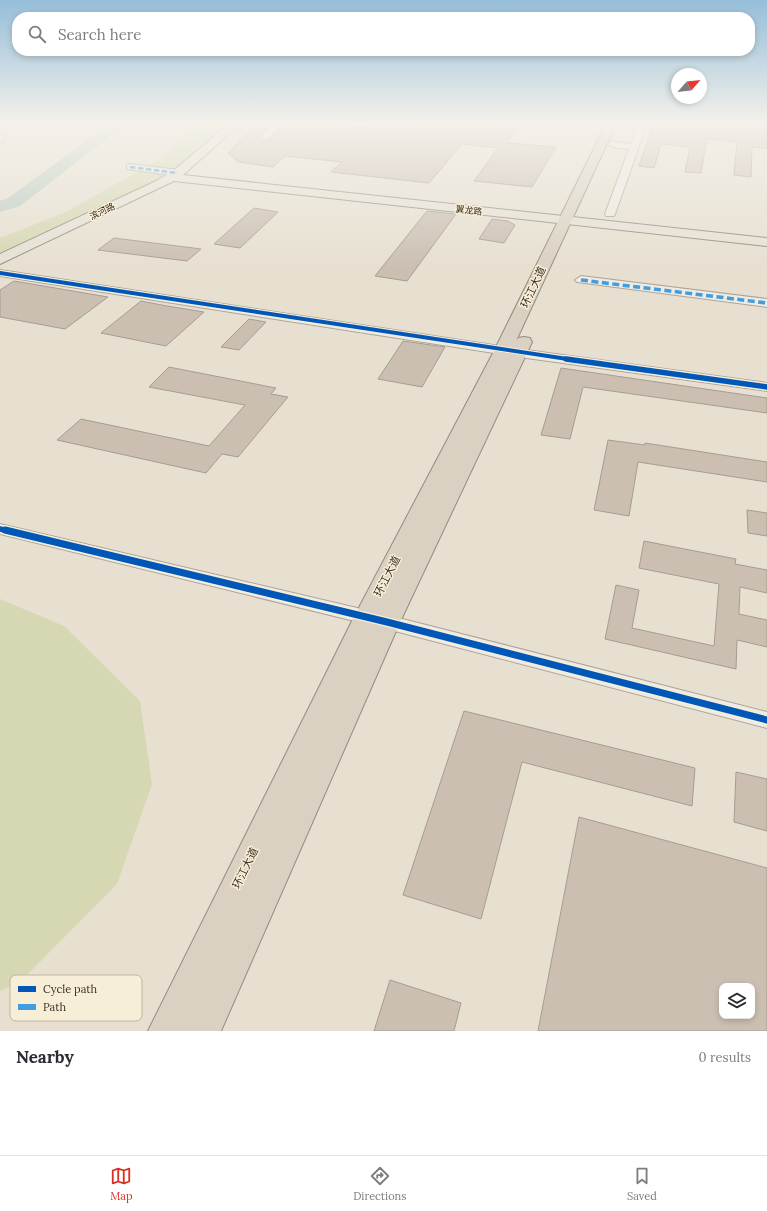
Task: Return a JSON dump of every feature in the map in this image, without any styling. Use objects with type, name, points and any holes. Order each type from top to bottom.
[{"type":"highway","name":"环江大道","points":[[167,1031],[511,352],[573,216],[598,172]]},
{"type":"highway","name":"环江大道","points":[[202,1031],[377,619]]},
{"type":"main road","name":"翼龙路","points":[[178,173],[573,216],[767,242]]},
{"type":"main road","name":"滨河路","points":[[0,260],[178,173]]},
{"type":"main road","name":"翼龙路","points":[[573,216],[610,214],[767,231]]},
{"type":"street","points":[[171,172],[178,173]]},
{"type":"street","points":[[610,214],[615,172]]},
{"type":"street","points":[[0,273],[511,352],[767,386]]},
{"type":"street","points":[[581,280],[767,303]]},
{"type":"street","points":[[0,529],[377,619],[767,720]]},
{"type":"green space","points":[[137,172],[172,172],[156,183],[0,255],[0,238],[66,212]]},
{"type":"green space","points":[[0,599],[64,626],[140,701],[152,784],[117,884],[27,975],[10,975],[10,986],[0,991]]},
{"type":"building","points":[[332,172],[438,172],[429,183]]},
{"type":"building","points":[[480,172],[541,172],[532,187],[474,181]]},
{"type":"building","points":[[734,172],[751,172],[751,177],[734,175]]},
{"type":"building","points":[[254,208],[278,212],[240,248],[214,244]]},
{"type":"building","points":[[427,211],[456,214],[407,281],[375,276]]},
{"type":"building","points":[[492,219],[508,221],[515,225],[504,243],[479,239]]},
{"type":"building","points":[[114,238],[201,249],[187,261],[98,250]]},
{"type":"building","points":[[14,281],[108,297],[65,329],[0,317],[0,290]]},
{"type":"building","points":[[141,301],[204,312],[166,346],[101,333]]},
{"type":"building","points":[[249,319],[266,322],[239,350],[221,347]]},
{"type":"building","points":[[403,341],[445,347],[422,387],[378,379]]},
{"type":"building","points":[[169,367],[276,388],[271,394],[288,397],[238,457],[222,454],[206,473],[57,440],[81,419],[209,446],[245,405],[149,387]]},
{"type":"building","points":[[561,368],[767,398],[767,413],[583,387],[570,439],[541,435]]},
{"type":"building","points":[[608,440],[645,445],[645,443],[767,462],[767,482],[638,462],[629,516],[594,510]]},
{"type":"building","points":[[747,510],[767,513],[767,536],[748,533]]},
{"type":"building","points":[[644,541],[736,559],[735,564],[767,570],[767,593],[740,587],[739,614],[767,620],[767,647],[737,640],[736,669],[605,639],[616,585],[639,590],[632,628],[714,646],[719,584],[639,568]]},
{"type":"building","points":[[464,711],[695,768],[692,806],[522,762],[481,919],[403,895]]},
{"type":"building","points":[[736,772],[767,779],[767,831],[734,822]]},
{"type":"building","points":[[579,817],[767,868],[767,1031],[538,1031]]},
{"type":"building","points":[[390,980],[461,1003],[454,1031],[374,1031]]},
{"type":"waterway","points":[[0,207],[14,202],[54,172]]},
{"type":"marked path","points":[[171,172],[178,173]]},
{"type":"marked path","points":[[581,280],[767,303]]},
{"type":"cycle path","points":[[0,273],[519,353],[767,387]]},
{"type":"cycle path","points":[[0,529],[387,622],[767,720]]}]
